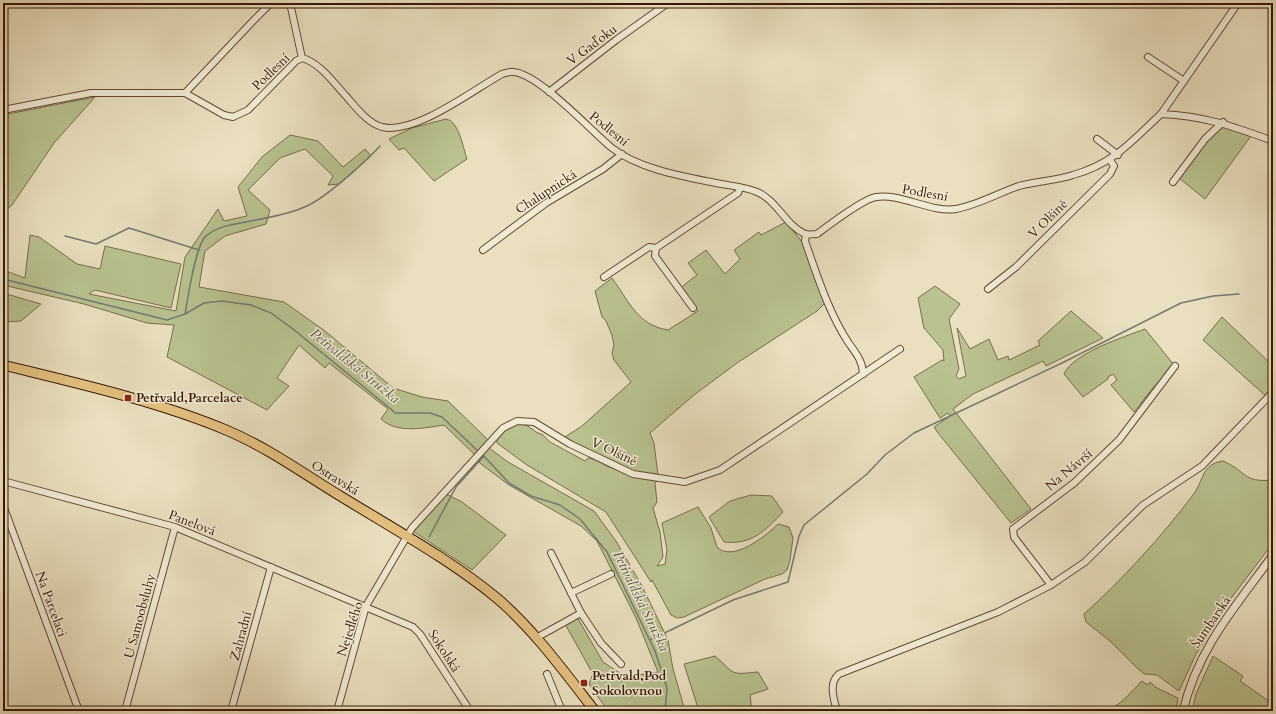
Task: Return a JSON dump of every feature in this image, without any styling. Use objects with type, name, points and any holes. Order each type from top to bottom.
[{"type":"main road","name":"Ostravská","points":[[4,365],[128,398],[198,419],[260,447],[481,586],[500,601],[536,638],[595,711]]},
{"type":"street","points":[[185,93],[271,3]]},
{"type":"street","points":[[290,3],[302,58]]},
{"type":"street","name":"V Gaďoku","points":[[549,92],[616,40],[668,3]]},
{"type":"street","name":"Podlesní","points":[[3,110],[91,93],[185,93],[224,115],[233,117],[248,110],[296,61],[302,58],[313,63],[370,121],[381,127],[404,127],[427,118],[502,74],[513,72],[525,75],[549,92],[607,143],[622,154],[658,169],[757,192],[772,202],[793,225],[806,234],[817,234],[875,197],[888,197],[929,206],[955,209],[978,203],[1020,186],[1071,176],[1092,169],[1110,160],[1118,155],[1160,114],[1238,3]]},
{"type":"street","points":[[1148,57],[1184,81]]},
{"type":"street","points":[[1160,114],[1186,115],[1223,122],[1273,141]]},
{"type":"street","points":[[1173,182],[1205,139],[1223,122]]},
{"type":"street","points":[[1097,139],[1118,155]]},
{"type":"street","name":"Chalupnická","points":[[483,250],[546,203],[603,169],[622,154]]},
{"type":"street","name":"V Olšině","points":[[988,289],[1016,267],[1110,174],[1114,166],[1110,160]]},
{"type":"street","points":[[604,277],[649,247],[656,248],[738,193],[740,188]]},
{"type":"street","points":[[806,234],[805,241],[827,304],[845,337],[863,365],[863,374]]},
{"type":"street","points":[[656,248],[655,256],[693,308]]},
{"type":"street","name":"V Olšině","points":[[406,538],[412,528],[504,428],[517,421],[534,422],[570,444],[633,474],[685,482],[720,470],[900,349]]},
{"type":"street","name":"Na Návrší","points":[[1051,586],[1014,537],[1013,529],[1074,483],[1119,440],[1175,366]]},
{"type":"street","points":[[838,711],[833,687],[834,680],[839,674],[998,612],[1051,586],[1085,562],[1143,505],[1202,466],[1273,392]]},
{"type":"street","name":"Panelová","points":[[3,481],[175,527],[366,606]]},
{"type":"street","name":"Na Parcelaci","points":[[3,505],[79,711]]},
{"type":"street","name":"U Samoobsluhy","points":[[125,711],[175,527]]},
{"type":"street","name":"Nejedlého","points":[[337,711],[366,606],[406,538]]},
{"type":"street","points":[[551,553],[581,613],[601,643],[621,664]]},
{"type":"street","name":"Šumbarská","points":[[1183,711],[1187,692],[1207,646],[1273,555]]},
{"type":"street","name":"Zahradní","points":[[231,711],[271,567]]},
{"type":"street","points":[[571,593],[611,574]]},
{"type":"street","name":"Sokolská","points":[[366,606],[413,627],[420,634],[470,711]]},
{"type":"street","points":[[536,638],[581,613]]},
{"type":"street","points":[[547,674],[562,711]]},
{"type":"green space","points":[[95,97],[54,143],[12,205],[3,213],[3,115]]},
{"type":"green space","points":[[446,119],[454,125],[457,130],[467,159],[434,181],[404,148],[399,150],[389,139],[412,128]]},
{"type":"green space","points":[[1225,127],[1251,136],[1205,199],[1179,178],[1207,141],[1220,129]]},
{"type":"green space","points":[[290,135],[318,141],[343,167],[365,149],[371,156],[339,184],[328,185],[333,176],[305,149],[280,158],[248,190],[270,210],[266,224],[225,236],[205,251],[199,287],[284,302],[325,331],[393,388],[422,397],[448,401],[488,440],[476,456],[444,425],[411,429],[395,427],[387,424],[381,419],[388,409],[329,363],[325,368],[299,345],[277,378],[289,386],[267,410],[167,357],[174,325],[147,323],[84,304],[3,285],[3,270],[25,278],[30,235],[39,237],[77,264],[100,269],[105,246],[181,264],[171,308],[95,290],[89,294],[176,311],[185,257],[218,209],[224,221],[247,216],[238,187],[262,157]]},
{"type":"green space","points":[[786,222],[803,243],[825,303],[817,311],[737,363],[694,395],[650,433],[654,443],[658,475],[633,471],[595,457],[565,437],[582,426],[631,382],[614,360],[612,353],[614,345],[612,335],[606,321],[602,317],[595,291],[612,278],[629,303],[641,317],[657,327],[668,330],[698,311],[680,288],[697,275],[688,263],[706,250],[725,274],[740,259],[734,250],[759,232],[761,235]]},
{"type":"green space","points":[[935,286],[960,304],[949,319],[959,369],[956,376],[959,379],[966,376],[957,328],[970,349],[989,339],[998,360],[1008,356],[1009,360],[1040,345],[1038,341],[1071,311],[1103,338],[1046,366],[1043,361],[973,394],[953,409],[1031,509],[1011,523],[934,427],[950,416],[948,413],[940,418],[914,377],[942,360],[944,361],[943,350],[924,328],[918,298]]},
{"type":"green space","points":[[3,293],[41,304],[21,321],[3,322]]},
{"type":"green space","points":[[1222,317],[1273,366],[1273,390],[1267,397],[1203,340]]},
{"type":"green space","points":[[1145,329],[1174,365],[1134,412],[1111,385],[1117,380],[1113,374],[1083,397],[1064,374],[1069,366],[1088,353],[1113,341]]},
{"type":"green space","points":[[518,423],[528,426],[543,435],[550,442],[585,461],[588,458],[621,471],[659,479],[655,483],[657,502],[653,508],[660,532],[663,557],[657,566],[665,564],[667,550],[662,523],[698,507],[711,528],[717,547],[724,551],[732,552],[749,546],[778,524],[789,527],[793,538],[787,570],[782,574],[765,579],[684,617],[677,618],[671,615],[652,580],[651,582],[606,512],[527,465],[497,443],[497,436],[506,428]]},
{"type":"green space","points":[[489,448],[508,462],[594,511],[616,541],[642,586],[668,640],[673,669],[685,711],[608,711],[589,684],[593,674],[565,624],[577,617],[603,662],[626,677],[658,672],[636,618],[597,541],[581,526],[509,485],[481,464],[478,461]]},
{"type":"green space","points":[[1223,461],[1255,480],[1273,480],[1273,543],[1232,597],[1196,654],[1179,691],[1157,675],[1145,674],[1139,670],[1110,641],[1086,622],[1084,614],[1127,572],[1169,526],[1197,490],[1207,469],[1216,463]]},
{"type":"green space","points":[[446,494],[462,502],[506,535],[472,570],[413,531]]},
{"type":"green space","points":[[751,495],[772,496],[783,512],[764,531],[750,539],[724,542],[709,517],[730,501]]},
{"type":"green space","points":[[715,656],[733,672],[758,672],[768,689],[750,695],[752,711],[699,711],[684,664]]},
{"type":"green space","points":[[1213,656],[1243,676],[1240,681],[1273,704],[1273,711],[1192,711],[1196,694]]},
{"type":"green space","points":[[1142,681],[1148,685],[1150,682],[1157,688],[1178,698],[1176,711],[1104,711],[1120,703]]},
{"type":"waterway","points":[[185,314],[195,262],[201,243],[205,237],[216,229],[269,218],[307,206],[335,187],[380,146]]},
{"type":"waterway","points":[[65,236],[96,244],[129,228],[199,250]]},
{"type":"waterway","name":"Petřvaldská Stružka","points":[[3,279],[167,320],[185,314],[204,303],[222,301],[251,305],[271,313],[293,329],[395,413],[430,413],[442,417],[479,452]]},
{"type":"waterway","points":[[650,640],[733,600],[788,582],[799,536],[804,525],[867,474],[885,455],[914,433],[1062,363],[1181,303],[1213,296],[1239,294]]},
{"type":"waterway","name":"Petřvaldská Stružka","points":[[482,454],[509,483],[531,496],[560,505],[580,519],[607,552],[655,651],[667,688],[665,711]]},
{"type":"waterway","points":[[429,537],[456,487],[484,456]]},
{"type":"place","name":"Petřvald,Parcelace","points":[[128,398]]},
{"type":"place","name":"Petřvald,Pod Sokolovnou","points":[[584,683]]}]
